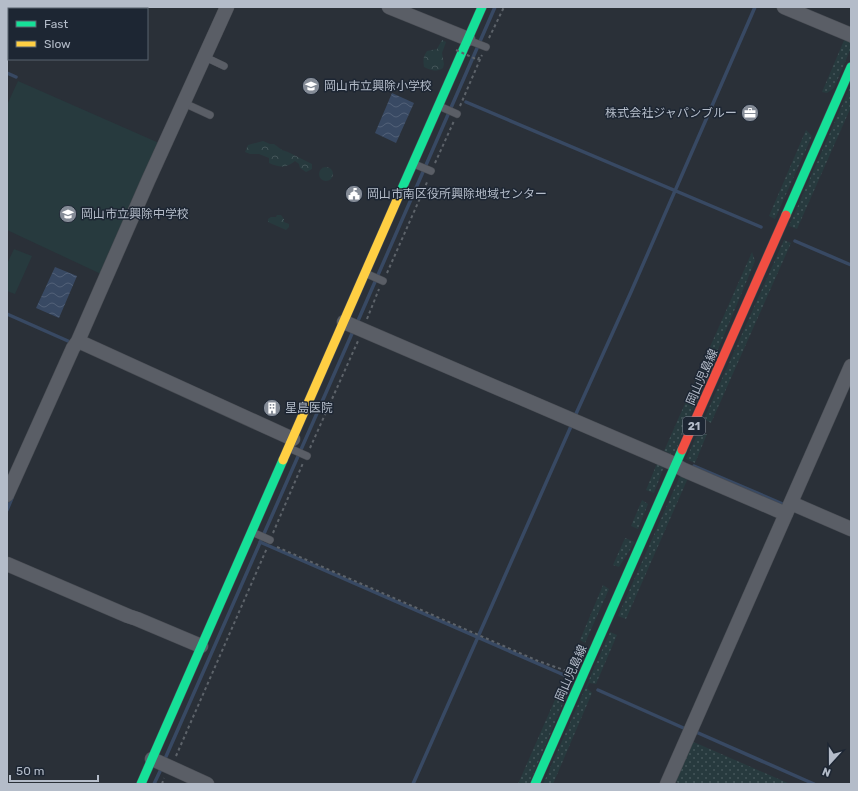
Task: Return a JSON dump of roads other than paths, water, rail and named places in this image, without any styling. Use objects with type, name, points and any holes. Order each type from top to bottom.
[{"type":"street","points":[[7,495],[73,348],[78,341],[148,181],[227,7]]},
{"type":"street","points":[[389,7],[471,41]]},
{"type":"street","points":[[141,784],[163,761],[201,646],[255,533],[292,446],[353,328],[369,275],[471,41],[482,7]]},
{"type":"street","points":[[784,7],[851,35]]},
{"type":"street","name":"岡山児島線","points":[[536,784],[851,67]]},
{"type":"street","points":[[353,328],[368,332],[670,462],[676,466],[789,508],[851,529]]},
{"type":"street","points":[[78,341],[292,446]]},
{"type":"street","points":[[667,784],[851,366]]},
{"type":"street","points":[[7,564],[201,646]]},
{"type":"street","points":[[163,761],[207,784]]},
{"type":"lane","points":[[471,41],[485,47]]},
{"type":"lane","points":[[205,57],[224,66]]},
{"type":"lane","points":[[184,103],[210,115]]},
{"type":"lane","points":[[442,108],[456,114]]},
{"type":"lane","points":[[418,165],[430,171]]},
{"type":"lane","points":[[369,275],[382,281]]},
{"type":"lane","points":[[292,446],[305,455]]},
{"type":"lane","points":[[255,533],[269,539]]},
{"type":"water","points":[[392,93],[414,103],[396,143],[375,133]]},
{"type":"water","points":[[55,267],[77,276],[59,318],[36,308]]},
{"type":"waterway","points":[[357,323],[495,7]]},
{"type":"waterway","points":[[573,416],[575,416],[631,292],[755,7]]},
{"type":"waterway","points":[[7,73],[16,77]]},
{"type":"waterway","points":[[466,102],[761,227]]},
{"type":"waterway","points":[[795,241],[851,265]]},
{"type":"waterway","points":[[7,314],[68,341]]},
{"type":"waterway","points":[[164,761],[354,329]]},
{"type":"waterway","points":[[413,784],[572,424]]},
{"type":"waterway","points":[[694,466],[785,505],[786,504]]},
{"type":"waterway","points":[[7,510],[12,498]]},
{"type":"waterway","points":[[260,542],[564,675]]},
{"type":"waterway","points":[[598,690],[688,730]]},
{"type":"waterway","points":[[696,732],[814,784]]},
{"type":"waterway","points":[[154,784],[162,767]]},
{"type":"place","name":"岡山市立興除小学校","points":[[311,86]]},
{"type":"place","name":"株式会社ジャパンブルー","points":[[750,113]]},
{"type":"place","name":"岡山市南区役所興除地域センター","points":[[354,194]]},
{"type":"place","name":"岡山市立興除中学校","points":[[68,214]]},
{"type":"place","name":"星島医院","points":[[272,408]]}]
